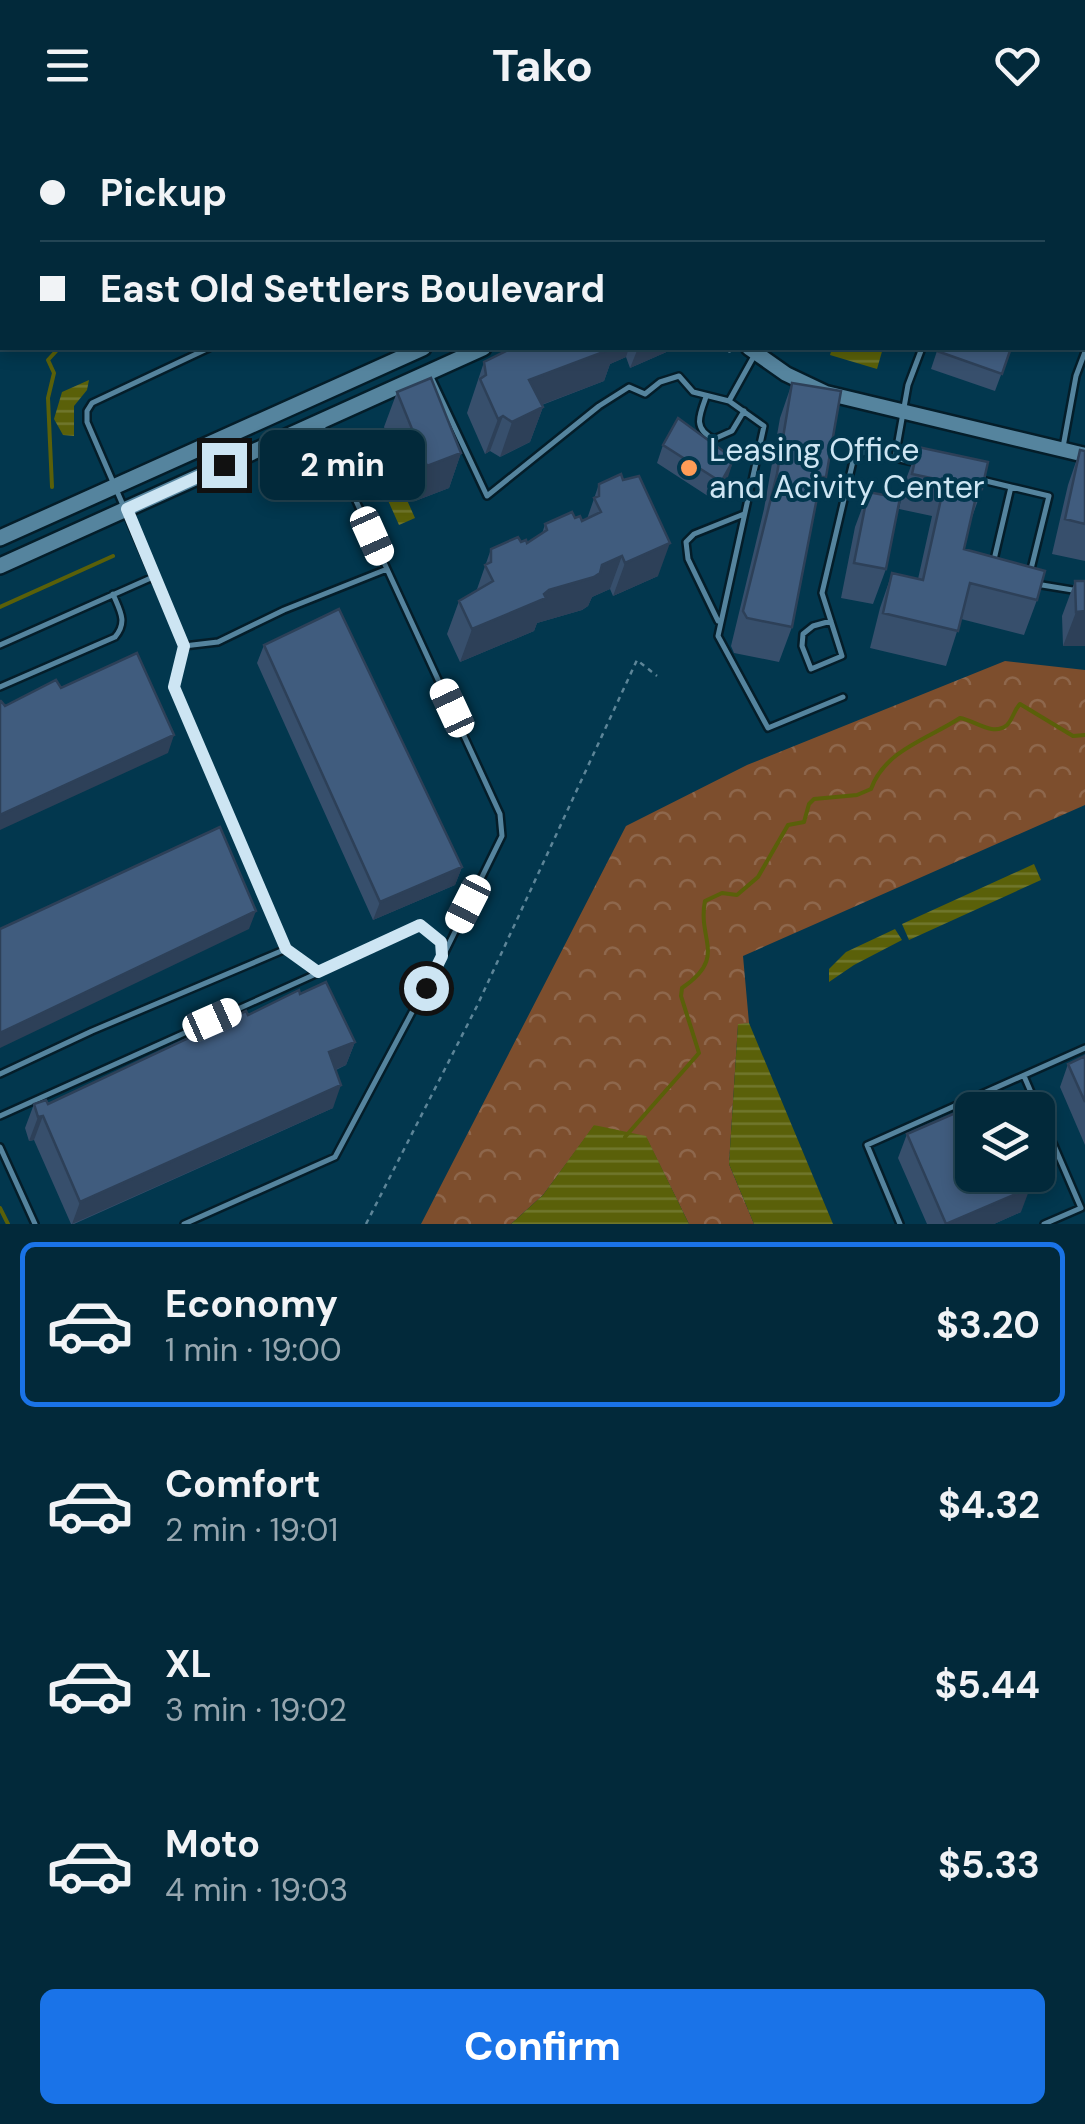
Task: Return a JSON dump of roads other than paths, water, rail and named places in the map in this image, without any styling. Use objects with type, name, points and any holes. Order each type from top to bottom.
[{"type":"main road","points":[[0,538],[419,350]]},
{"type":"main road","points":[[0,566],[478,350]]},
{"type":"street","points":[[752,350],[786,374],[826,393],[1085,455]]},
{"type":"lane","points":[[205,350],[92,403],[87,410],[87,422],[184,646],[174,687],[286,949],[318,972]]},
{"type":"lane","points":[[729,401],[752,350]]},
{"type":"lane","points":[[895,458],[902,411],[921,350]]},
{"type":"lane","points":[[1062,450],[1076,376],[1085,352]]},
{"type":"lane","points":[[429,372],[487,496],[599,406],[629,387],[645,394],[660,382],[680,376],[693,392],[729,401],[764,426],[718,636],[768,728],[843,698]]},
{"type":"lane","points":[[706,397],[698,426],[714,439],[732,431],[744,411]]},
{"type":"lane","points":[[184,1224],[334,1157],[502,836],[500,814],[320,421]]},
{"type":"lane","points":[[831,621],[802,634],[811,669],[842,656],[831,621],[822,593],[854,457],[867,451],[934,468]]},
{"type":"lane","points":[[972,477],[1048,496],[1028,582],[1085,592]]},
{"type":"lane","points":[[991,574],[1011,487]]},
{"type":"lane","points":[[720,624],[688,559],[686,542],[694,534],[744,514]]},
{"type":"lane","points":[[184,646],[218,642],[284,610],[387,569]]},
{"type":"lane","points":[[0,645],[153,577]]},
{"type":"lane","points":[[0,686],[115,637],[122,629],[123,618],[113,594]]},
{"type":"lane","points":[[0,1116],[420,925],[441,942],[442,956]]},
{"type":"lane","points":[[0,1074],[286,949]]},
{"type":"lane","points":[[900,1224],[866,1145],[1085,1048]]},
{"type":"lane","points":[[1024,1076],[1083,1207],[1044,1224]]},
{"type":"lane","points":[[0,1147],[35,1224]]},
{"type":"waterway","points":[[52,487],[48,398],[54,373],[48,360],[57,350]]},
{"type":"waterway","points":[[0,607],[113,556]]},
{"type":"waterway","points":[[625,1137],[699,1053],[681,996],[682,988],[696,977],[707,957],[705,901],[722,893],[737,895],[758,877],[788,825],[804,822],[814,799],[857,795],[871,789],[886,764],[897,755],[960,718],[990,729],[1002,728],[1020,704],[1073,736],[1085,735]]},
{"type":"waterway","points":[[0,1208],[8,1224]]},
{"type":"place","name":"Leasing Office and Acivity Center","points":[[689,468]]}]
